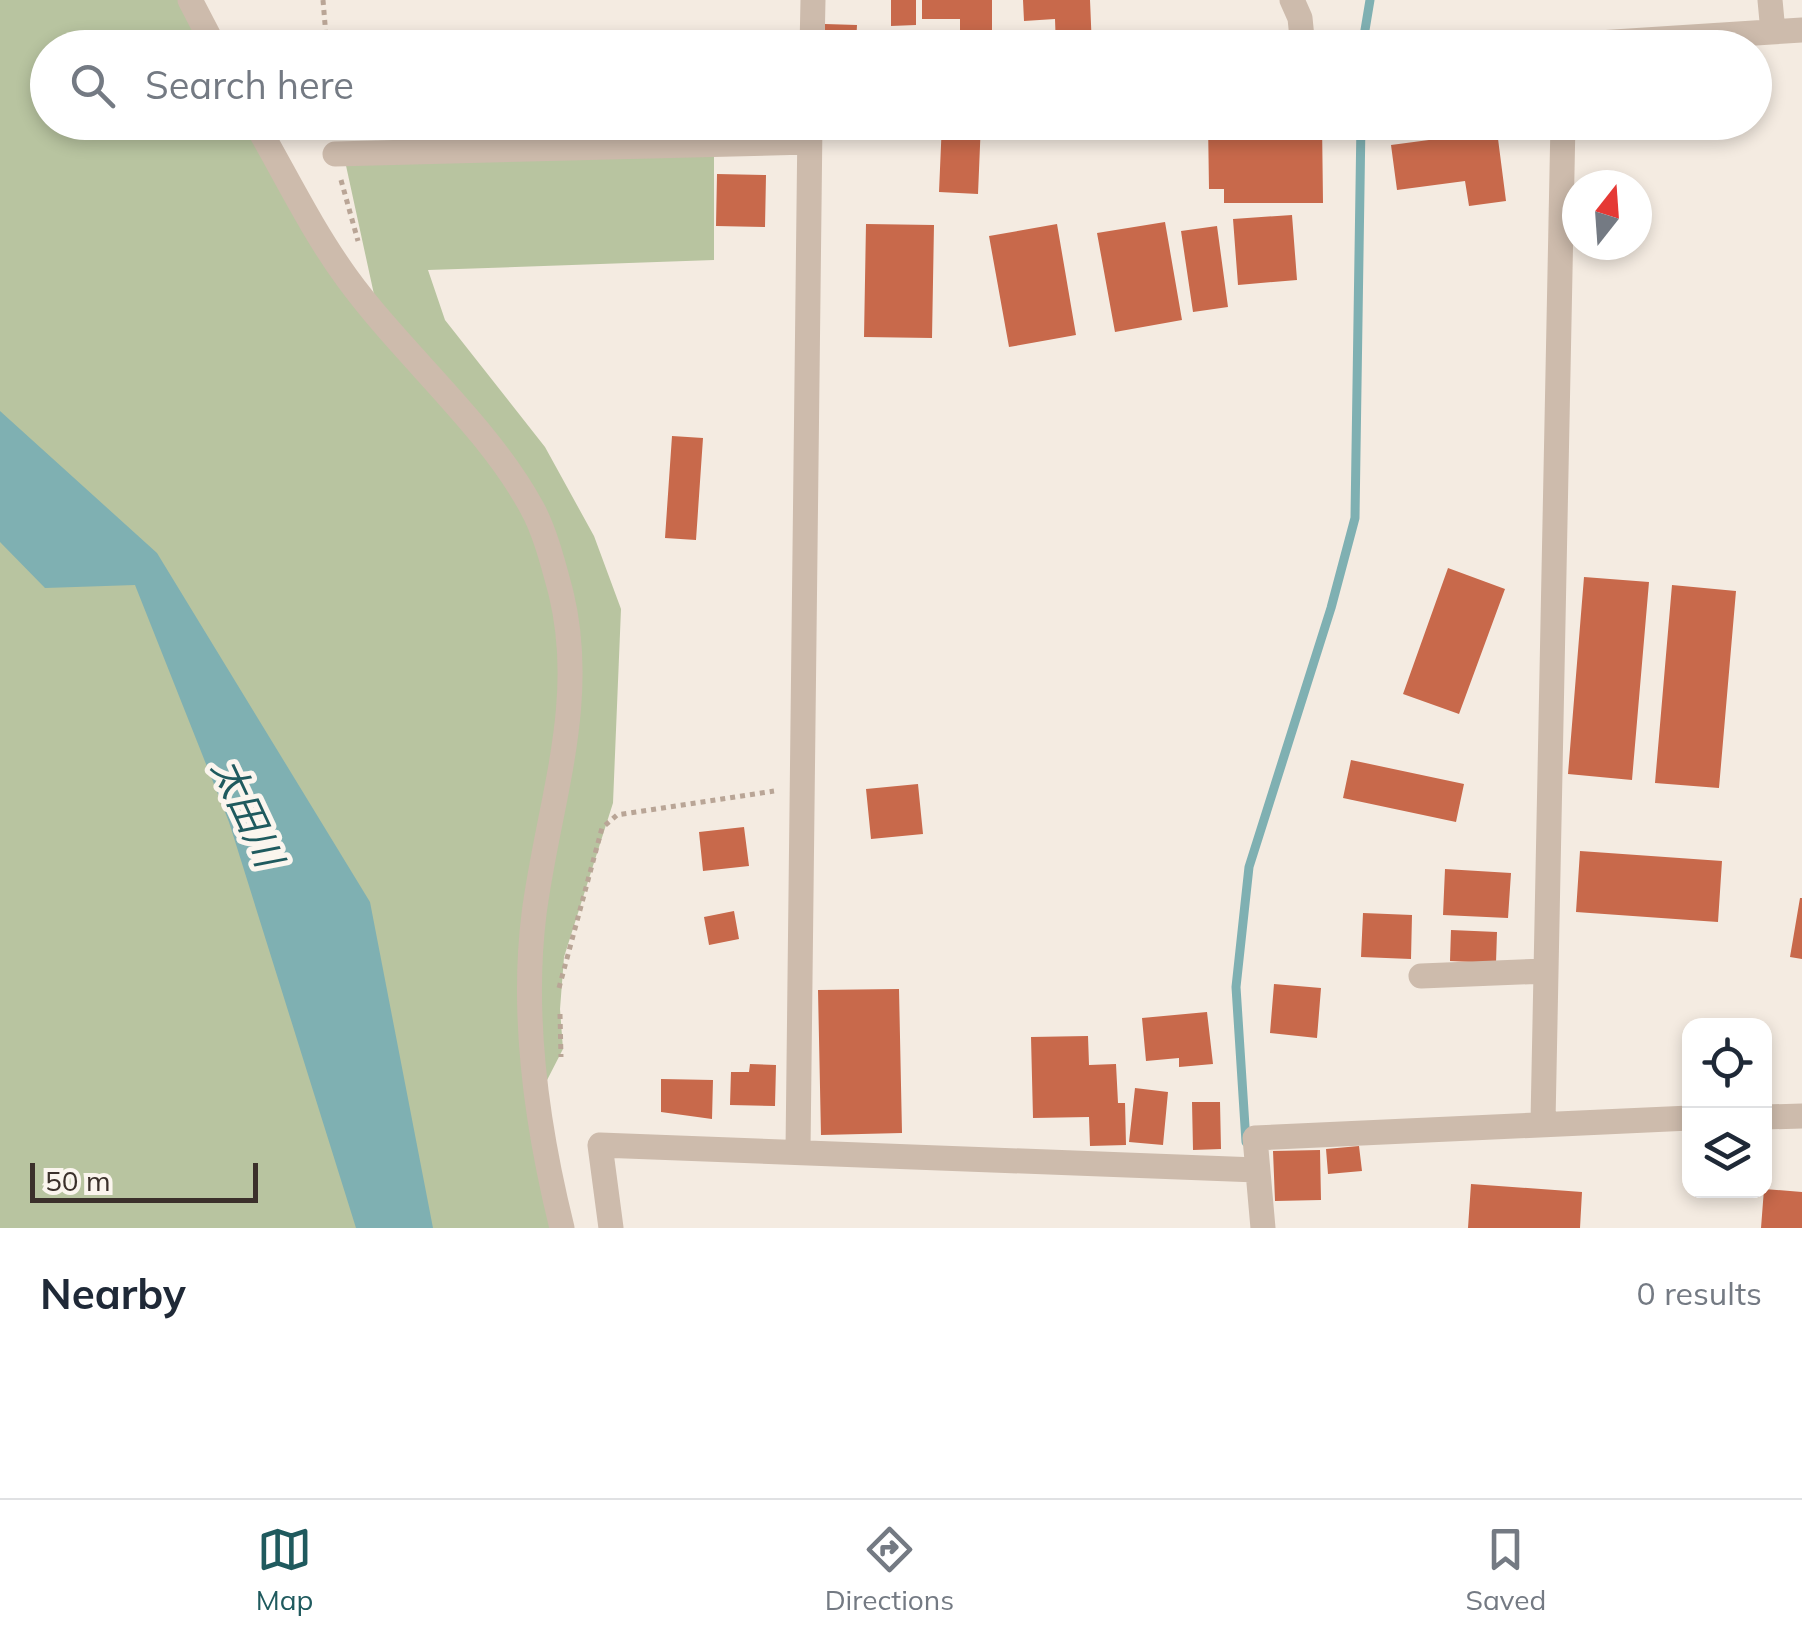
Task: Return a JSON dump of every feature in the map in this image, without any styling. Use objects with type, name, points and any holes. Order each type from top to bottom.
[{"type":"street","points":[[190,0],[206,30]]},
{"type":"street","points":[[812,30],[813,0]]},
{"type":"street","points":[[1292,0],[1301,30]]},
{"type":"street","points":[[1770,0],[1773,32],[1802,30]]},
{"type":"street","points":[[266,140],[346,277],[462,413],[532,508],[561,594],[572,669],[567,748],[534,912],[528,998],[539,1111],[562,1228]]},
{"type":"street","points":[[335,154],[637,140]]},
{"type":"street","points":[[798,1151],[809,140]]},
{"type":"street","points":[[1543,1122],[1563,140]]},
{"type":"street","points":[[1421,976],[1546,971]]},
{"type":"street","points":[[1772,1116],[1802,1116]]},
{"type":"street","points":[[1263,1228],[1254,1138],[1682,1118]]},
{"type":"street","points":[[611,1228],[600,1144],[1257,1170]]},
{"type":"path","points":[[323,0],[326,30]]},
{"type":"path","points":[[335,154],[362,256]]},
{"type":"path","points":[[558,994],[564,958],[602,828],[617,816],[802,787]]},
{"type":"path","points":[[539,1111],[564,1049],[560,1009]]},
{"type":"green space","points":[[0,0],[196,0],[212,30],[30,30],[30,140],[270,140],[313,221],[375,299],[345,161],[714,152],[714,260],[428,270],[445,320],[545,447],[594,536],[621,609],[613,803],[564,957],[560,1009],[563,1049],[544,1086],[569,1228],[0,1228]]},
{"type":"water","name":"太田川","points":[[0,411],[157,553],[370,902],[433,1228],[356,1228],[229,822],[135,585],[45,588],[0,542]]},
{"type":"building","points":[[891,0],[916,0],[916,25],[891,26]]},
{"type":"building","points":[[922,0],[992,0],[992,30],[960,30],[960,19],[922,19]]},
{"type":"building","points":[[1023,0],[1090,0],[1091,30],[1055,30],[1055,19],[1024,21]]},
{"type":"building","points":[[825,24],[857,25],[857,30],[825,30]]},
{"type":"building","points":[[941,140],[980,140],[978,194],[939,192]]},
{"type":"building","points":[[1208,140],[1322,140],[1323,203],[1224,203],[1224,189],[1209,189]]},
{"type":"building","points":[[1429,140],[1498,140],[1506,201],[1469,206],[1465,181],[1397,190],[1391,145]]},
{"type":"building","points":[[717,174],[766,175],[765,227],[716,226]]},
{"type":"building","points":[[1292,215],[1297,280],[1238,285],[1233,219]]},
{"type":"building","points":[[1165,222],[1182,320],[1115,332],[1097,233]]},
{"type":"building","points":[[866,224],[934,225],[932,338],[864,337]]},
{"type":"building","points":[[1057,224],[1076,335],[1009,347],[989,236]]},
{"type":"building","points":[[1217,226],[1228,307],[1193,312],[1181,231]]},
{"type":"building","points":[[672,436],[703,438],[696,540],[665,538]]},
{"type":"building","points":[[1448,568],[1505,589],[1459,714],[1403,694]]},
{"type":"building","points":[[1584,577],[1649,582],[1632,780],[1568,774]]},
{"type":"building","points":[[1672,585],[1736,591],[1719,788],[1655,783]]},
{"type":"building","points":[[1351,760],[1464,784],[1456,822],[1343,798]]},
{"type":"building","points":[[918,784],[923,834],[871,839],[866,789]]},
{"type":"building","points":[[744,827],[749,866],[703,871],[699,832]]},
{"type":"building","points":[[1580,851],[1722,861],[1718,922],[1576,912]]},
{"type":"building","points":[[1445,869],[1511,873],[1508,918],[1443,915]]},
{"type":"building","points":[[1802,898],[1802,959],[1790,957]]},
{"type":"building","points":[[734,911],[739,939],[709,945],[704,917]]},
{"type":"building","points":[[1363,913],[1412,915],[1411,959],[1361,957]]},
{"type":"building","points":[[1451,930],[1497,932],[1496,963],[1450,961]]},
{"type":"building","points":[[1274,984],[1321,988],[1317,1038],[1270,1033]]},
{"type":"building","points":[[899,989],[902,1133],[821,1135],[818,990]]},
{"type":"building","points":[[1207,1012],[1213,1064],[1179,1067],[1179,1058],[1146,1061],[1142,1018]]},
{"type":"building","points":[[1088,1036],[1089,1065],[1116,1064],[1118,1103],[1125,1103],[1126,1145],[1090,1146],[1089,1117],[1033,1118],[1031,1037]]},
{"type":"building","points":[[750,1064],[776,1065],[775,1106],[730,1105],[731,1072],[749,1072]]},
{"type":"building","points":[[661,1079],[713,1080],[712,1119],[661,1112]]},
{"type":"building","points":[[1135,1088],[1168,1092],[1163,1145],[1129,1142]]},
{"type":"building","points":[[1192,1102],[1220,1102],[1221,1149],[1193,1150]]},
{"type":"building","points":[[1359,1146],[1362,1171],[1328,1174],[1326,1149]]},
{"type":"building","points":[[1320,1150],[1321,1200],[1275,1201],[1273,1151]]},
{"type":"building","points":[[1471,1184],[1582,1192],[1580,1228],[1468,1228]]},
{"type":"building","points":[[1772,1190],[1802,1192],[1802,1228],[1761,1228],[1763,1198],[1772,1198]]},
{"type":"waterway","points":[[1365,30],[1370,0]]},
{"type":"waterway","points":[[1246,1142],[1236,987],[1249,867],[1331,608],[1355,518],[1361,140]]}]
